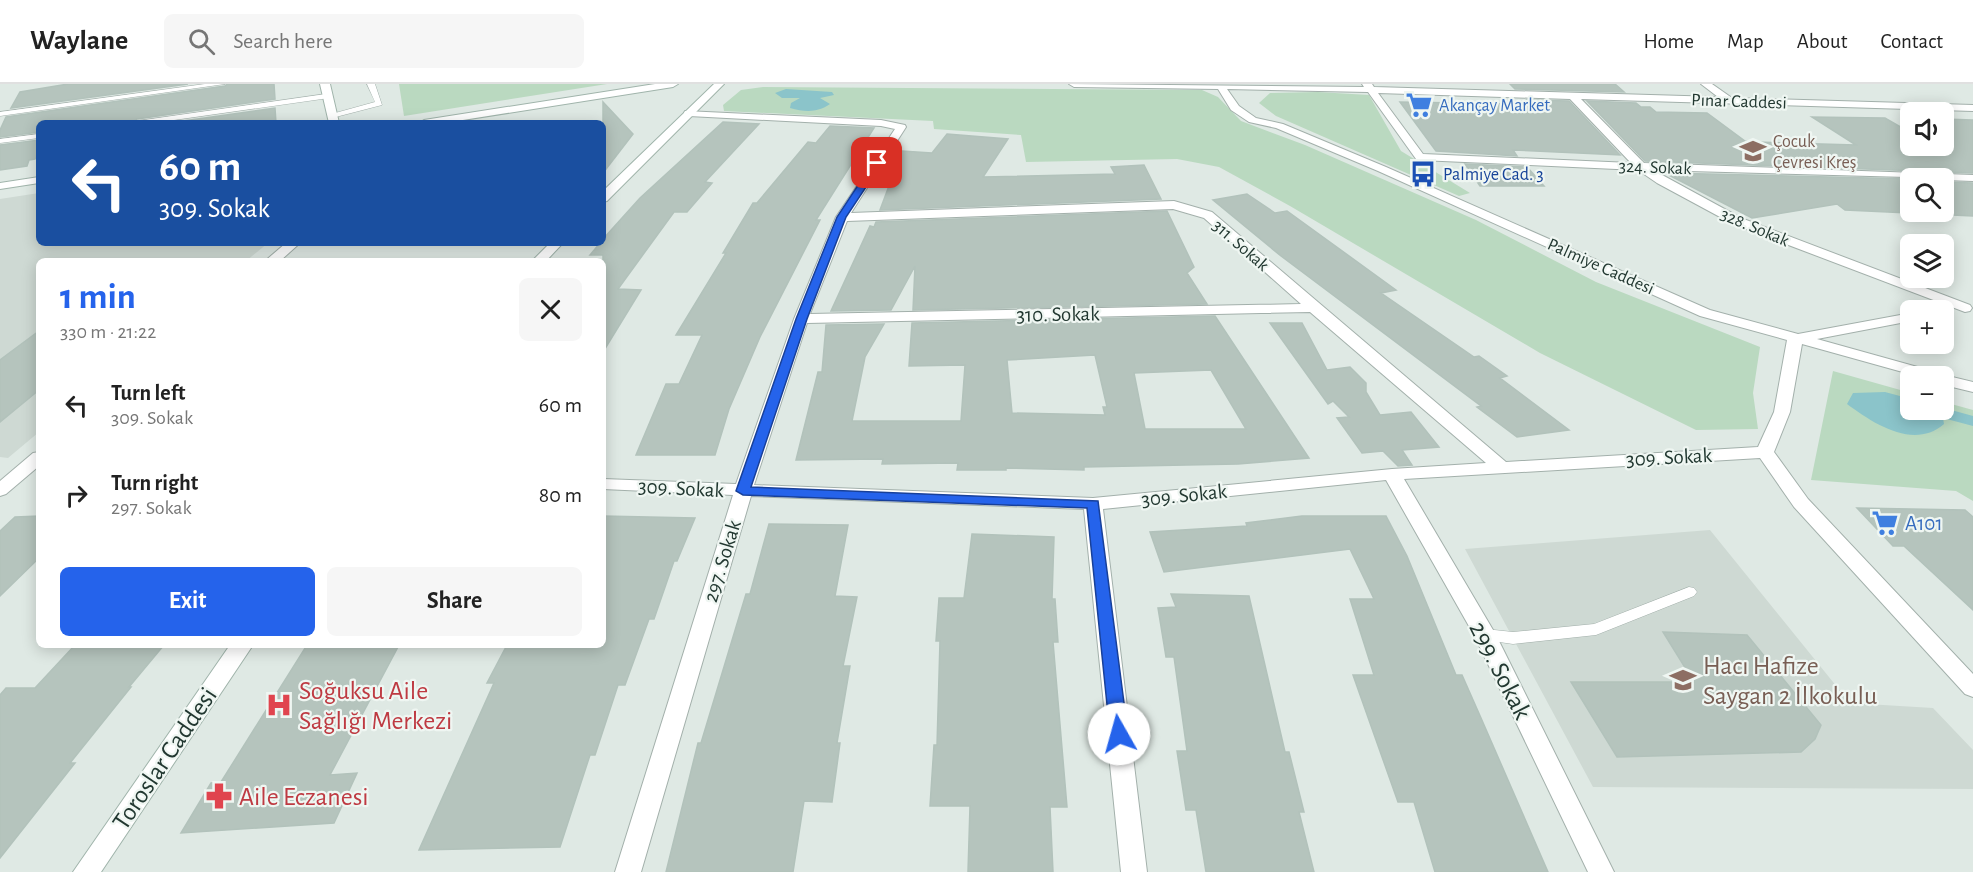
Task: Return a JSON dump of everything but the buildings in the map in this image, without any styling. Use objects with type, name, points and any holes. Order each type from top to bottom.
[{"type":"street","points":[[325,84],[333,120]]},
{"type":"street","points":[[442,120],[673,84]]},
{"type":"street","points":[[606,195],[719,84]]},
{"type":"street","name":"Pınar Caddesi","points":[[1074,84],[1243,88],[1369,87],[1574,97],[1973,108]]},
{"type":"street","points":[[1706,84],[1730,101]]},
{"type":"street","name":"Palmiye Caddesi","points":[[1221,87],[1235,108],[1253,120],[1279,126],[1382,169],[1705,313],[1900,367]]},
{"type":"street","name":"324. Sokak","points":[[1369,87],[1420,157],[1450,160],[1973,178]]},
{"type":"street","points":[[1243,88],[1249,98]]},
{"type":"street","name":"328. Sokak","points":[[1574,97],[1641,167],[1661,182],[1737,221],[1842,263],[1969,307]]},
{"type":"street","name":"Palmiye Caddesi","points":[[1254,108],[1279,126]]},
{"type":"street","name":"297. Sokak","points":[[628,872],[743,491],[801,319],[842,217],[901,127],[881,123],[689,113]]},
{"type":"street","points":[[0,186],[36,180]]},
{"type":"street","name":"311. Sokak","points":[[842,217],[1174,205],[1208,215],[1500,466]]},
{"type":"street","points":[[276,258],[290,246]]},
{"type":"street","points":[[542,258],[554,246]]},
{"type":"street","points":[[1954,309],[1969,307]]},
{"type":"street","name":"310. Sokak","points":[[801,319],[1314,308]]},
{"type":"street","points":[[1900,319],[1795,339],[1782,412],[1765,452],[1801,503],[1973,688]]},
{"type":"street","points":[[1954,382],[1973,387]]},
{"type":"street","name":"309. Sokak","points":[[606,484],[1093,504],[1392,474],[1765,452]]},
{"type":"street","points":[[0,489],[8,476],[36,459]]},
{"type":"street","name":"299. Sokak","points":[[1392,474],[1485,634],[1601,872]]},
{"type":"street","points":[[8,476],[36,476]]},
{"type":"street","points":[[1093,504],[1134,872]]},
{"type":"street","name":"Toroslar Caddesi","points":[[87,872],[240,648]]},
{"type":"lane","points":[[0,114],[221,84]]},
{"type":"lane","points":[[333,120],[379,103],[371,84]]},
{"type":"lane","points":[[158,120],[326,96]]},
{"type":"lane","points":[[0,141],[36,136]]},
{"type":"lane","points":[[1485,634],[1513,638],[1596,629],[1689,592]]},
{"type":"shaded area","points":[[36,193],[36,246],[264,246],[250,258],[36,258],[36,435],[8,458],[0,457],[0,199]]},
{"type":"shaded area","name":"Hacı Hafize Saygan 2 İlkokulu","points":[[1710,530],[1850,703],[1933,708],[1973,750],[1973,789],[1593,787],[1465,549]]},
{"type":"green space","points":[[399,84],[607,84],[404,116]]},
{"type":"green space","points":[[763,87],[1202,90],[1218,97],[1241,121],[1305,145],[1476,220],[1596,282],[1760,347],[1753,393],[1758,429],[1696,430],[1540,353],[1290,206],[1219,167],[1177,159],[1026,162],[1021,135],[934,129],[933,121],[724,111],[723,105],[741,90]]},
{"type":"green space","points":[[1318,92],[1369,95],[1401,151],[1470,193],[1459,196],[1276,116],[1259,103],[1270,93]]},
{"type":"green space","points":[[1833,371],[1900,390],[1900,420],[1954,420],[1954,405],[1973,410],[1973,501],[1956,491],[1811,480]]},
{"type":"water","points":[[786,89],[832,92],[834,95],[820,98],[830,104],[825,107],[811,111],[801,110],[790,108],[791,103],[800,98],[782,98],[775,93]]},
{"type":"water","points":[[1885,392],[1900,396],[1900,420],[1943,420],[1944,424],[1920,435],[1894,431],[1869,419],[1847,404],[1853,393]]},
{"type":"water","points":[[1954,411],[1973,416],[1973,426],[1950,420],[1954,420]]},
{"type":"place","name":"Akançay Market","points":[[1419,105]]},
{"type":"place","name":"Çocuk Çevresi Kreş","points":[[1753,151]]},
{"type":"place","name":"Palmiye Cad. 3","points":[[1423,174]]},
{"type":"place","name":"A101","points":[[1885,523]]},
{"type":"place","name":"Hacı Hafize Saygan 2 İlkokulu","points":[[1683,680]]},
{"type":"place","name":"Soğuksu Aile Sağlığı Merkezi","points":[[279,705]]},
{"type":"place","name":"Aile Eczanesi","points":[[219,796]]},
{"type":"route","points":[[877,163],[842,217],[801,319],[743,491],[1093,504],[1119,734]]}]
